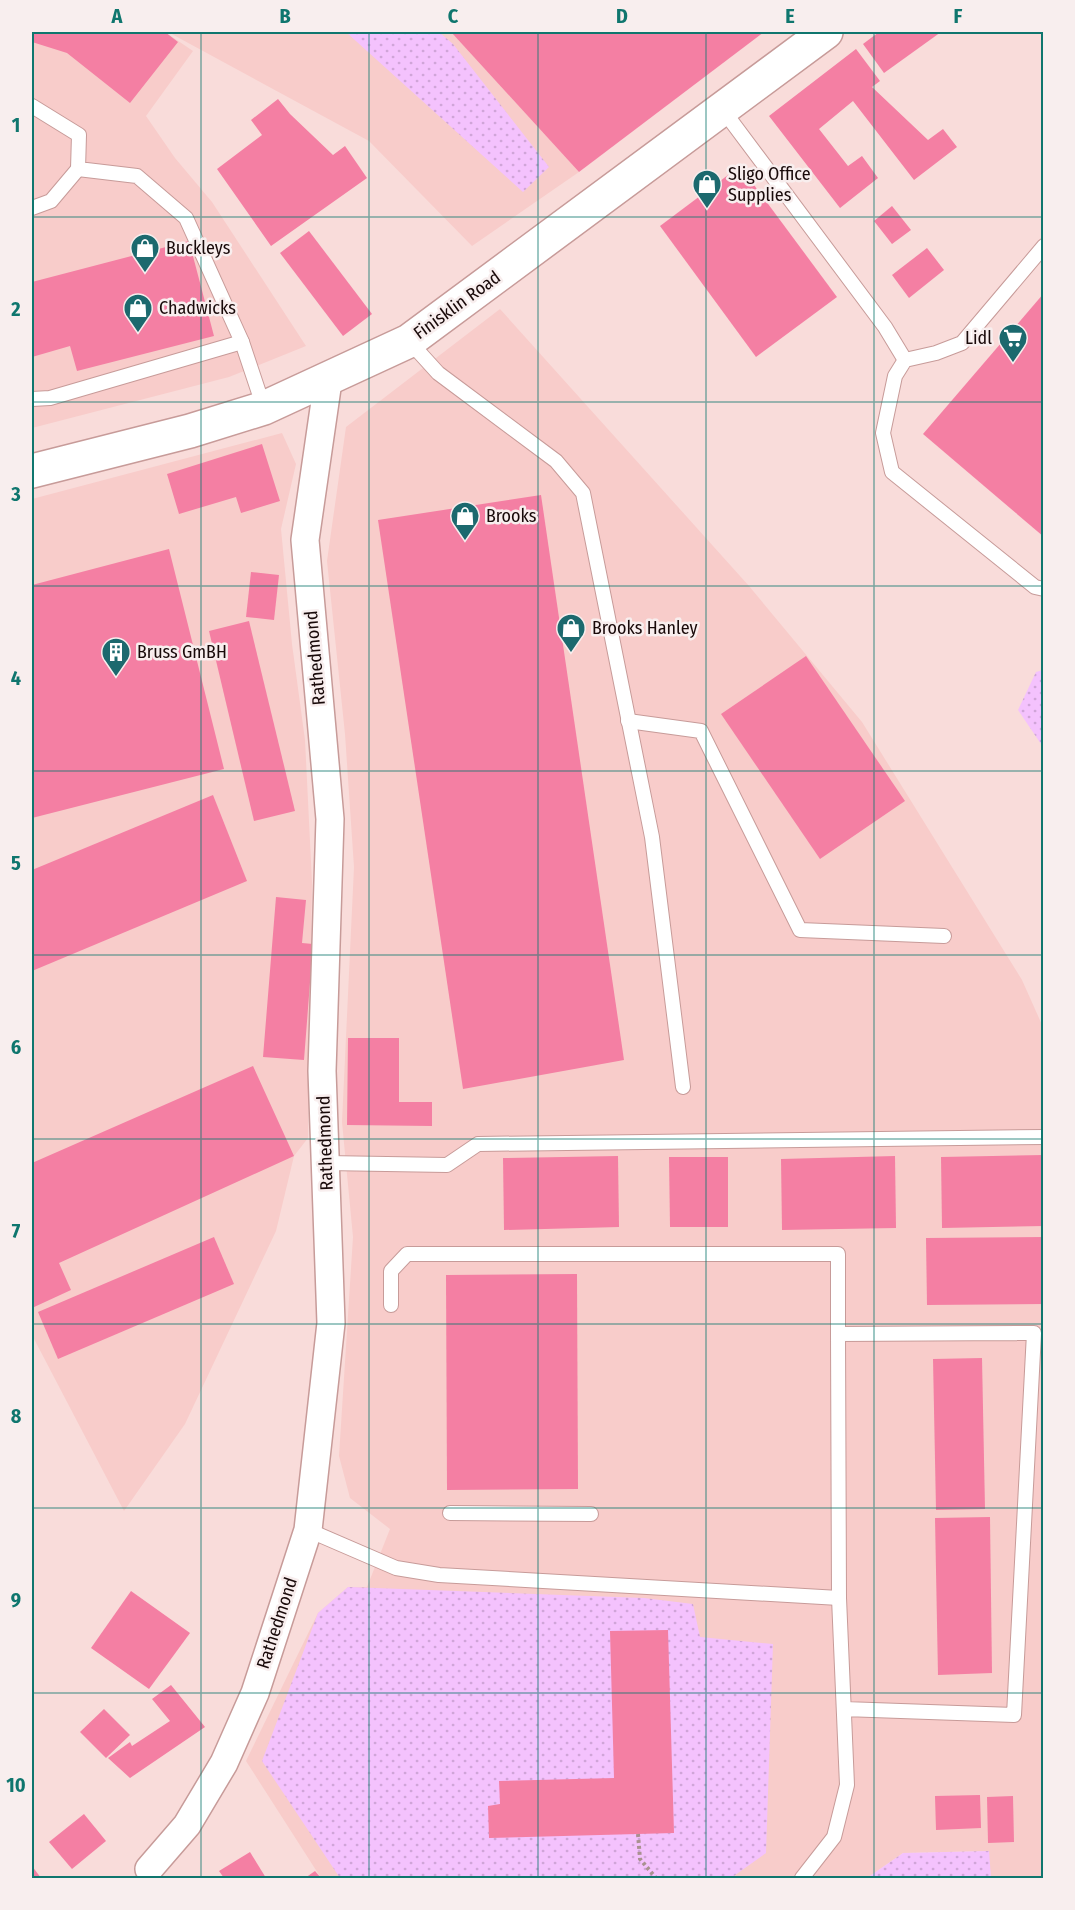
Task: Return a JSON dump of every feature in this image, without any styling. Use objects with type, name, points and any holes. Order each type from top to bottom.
[{"type":"street","name":"Finisklin Road","points":[[32,471],[190,430],[264,408],[328,381],[409,341],[826,32]]},
{"type":"street","name":"Rathedmond","points":[[147,1875],[187,1825],[224,1763],[255,1693],[308,1530],[331,1323],[322,1071],[330,819],[305,540],[328,381]]},
{"type":"lane","points":[[32,106],[79,135],[78,169],[51,201],[32,208]]},
{"type":"lane","points":[[723,110],[885,327],[905,360]]},
{"type":"lane","points":[[78,169],[137,176],[186,218],[242,342],[264,408]]},
{"type":"lane","points":[[1044,246],[962,343],[936,353],[905,360],[895,376],[883,433],[892,472],[1035,587],[1044,589]]},
{"type":"lane","points":[[409,341],[438,373],[556,461],[583,493],[652,837],[683,1087]]},
{"type":"lane","points":[[32,399],[50,398],[242,342]]},
{"type":"lane","points":[[628,721],[701,731],[800,930],[944,936]]},
{"type":"lane","points":[[326,1163],[447,1165],[478,1144],[1044,1137]]},
{"type":"lane","points":[[391,1305],[391,1270],[407,1254],[838,1254],[839,1598],[847,1785],[834,1837],[802,1878]]},
{"type":"lane","points":[[838,1334],[1034,1333],[1014,1714],[844,1709]]},
{"type":"lane","points":[[450,1513],[591,1514]]},
{"type":"lane","points":[[308,1530],[396,1568],[439,1575],[839,1598]]},
{"type":"path","points":[[638,1834],[640,1859],[656,1878]]},
{"type":"shaded area","name":"Buckleys","points":[[32,32],[165,32],[193,51],[146,116],[175,158],[212,202],[306,346],[229,377],[32,428]]},
{"type":"shaded area","points":[[168,32],[451,32],[579,172],[472,246],[369,141]]},
{"type":"shaded area","points":[[346,32],[439,32],[453,44],[549,167],[523,192]]},
{"type":"shaded area","points":[[500,309],[749,586],[862,722],[1022,980],[1043,1027],[1043,1878],[991,1878],[988,1851],[903,1853],[867,1878],[321,1878],[246,1761],[318,1613],[348,1587],[367,1587],[390,1529],[350,1498],[339,1456],[353,1237],[342,1122],[354,867],[345,734],[327,561],[346,427]]},
{"type":"shaded area","points":[[282,433],[296,464],[281,529],[292,644],[305,740],[312,882],[308,1138],[294,1156],[276,1231],[185,1424],[124,1511],[32,1335],[32,499]]},
{"type":"shaded area","points":[[1044,670],[1043,747],[1018,710],[1036,672]]},
{"type":"shaded area","points":[[348,1587],[644,1598],[693,1604],[700,1637],[773,1644],[766,1853],[731,1878],[340,1878],[262,1761],[318,1613]]},
{"type":"shaded area","points":[[989,1851],[991,1878],[867,1878],[903,1853]]},
{"type":"building","points":[[32,32],[165,32],[178,42],[130,103],[67,53],[32,42]]},
{"type":"building","points":[[451,32],[764,32],[579,172]]},
{"type":"building","points":[[879,32],[941,32],[884,73],[863,44]]},
{"type":"building","points":[[856,49],[880,81],[872,87],[928,140],[943,129],[957,147],[914,180],[853,101],[819,129],[848,166],[862,156],[878,178],[840,208],[769,116]]},
{"type":"building","points":[[278,99],[290,114],[333,155],[345,146],[367,178],[271,246],[217,169],[262,135],[251,120]]},
{"type":"building","points":[[740,166],[837,297],[756,357],[660,226]]},
{"type":"building","points":[[892,206],[911,230],[892,244],[874,221]]},
{"type":"building","points":[[309,231],[372,314],[343,336],[280,253]]},
{"type":"building","points":[[189,241],[214,336],[77,371],[70,346],[32,357],[32,282]]},
{"type":"building","points":[[927,248],[944,270],[909,298],[892,275]]},
{"type":"building","name":"Lidl","points":[[1044,293],[1044,537],[923,434]]},
{"type":"building","points":[[262,444],[280,501],[241,513],[236,497],[179,514],[167,474]]},
{"type":"building","points":[[541,495],[624,1060],[463,1089],[378,520]]},
{"type":"building","name":"Bruss GmBH","points":[[169,549],[224,769],[32,818],[32,585]]},
{"type":"building","points":[[251,572],[279,575],[274,620],[246,617]]},
{"type":"building","points":[[249,621],[295,811],[254,821],[209,631]]},
{"type":"building","points":[[806,656],[905,801],[820,859],[721,714]]},
{"type":"building","points":[[213,795],[247,881],[32,971],[32,870]]},
{"type":"building","points":[[276,897],[306,900],[302,943],[313,944],[304,1060],[263,1057]]},
{"type":"building","points":[[348,1038],[399,1038],[399,1102],[432,1102],[432,1126],[347,1125]]},
{"type":"building","points":[[253,1066],[294,1156],[59,1263],[71,1290],[32,1308],[32,1163]]},
{"type":"building","points":[[1044,1155],[1044,1226],[942,1228],[941,1157]]},
{"type":"building","points":[[618,1156],[619,1227],[504,1230],[503,1158]]},
{"type":"building","points":[[895,1156],[896,1228],[782,1230],[781,1159]]},
{"type":"building","points":[[669,1157],[728,1157],[728,1227],[670,1227]]},
{"type":"building","points":[[214,1237],[234,1284],[58,1359],[38,1312]]},
{"type":"building","points":[[1044,1237],[1044,1304],[927,1305],[926,1238]]},
{"type":"building","points":[[577,1274],[578,1489],[447,1490],[446,1275]]},
{"type":"building","points":[[982,1358],[985,1509],[936,1510],[933,1359]]},
{"type":"building","points":[[990,1517],[992,1673],[938,1675],[935,1518]]},
{"type":"building","points":[[131,1591],[190,1633],[149,1689],[91,1648]]},
{"type":"building","points":[[668,1630],[674,1833],[489,1838],[488,1806],[500,1804],[499,1781],[614,1778],[610,1631]]},
{"type":"building","points":[[171,1685],[205,1727],[130,1778],[108,1758],[130,1742],[132,1746],[170,1721],[152,1699]]},
{"type":"building","points":[[104,1709],[130,1735],[106,1758],[80,1732]]},
{"type":"building","points":[[980,1795],[981,1828],[936,1830],[935,1796]]},
{"type":"building","points":[[1013,1796],[1014,1842],[988,1843],[987,1797]]},
{"type":"building","points":[[84,1814],[106,1841],[72,1869],[49,1842]]},
{"type":"building","points":[[250,1852],[266,1878],[224,1878],[219,1871]]},
{"type":"building","points":[[32,1866],[41,1878],[32,1878]]},
{"type":"building","points":[[315,1871],[321,1878],[305,1878]]},
{"type":"place","name":"Sligo Office Supplies","points":[[707,210]]},
{"type":"place","name":"Buckleys","points":[[145,274]]},
{"type":"place","name":"Chadwicks","points":[[138,334]]},
{"type":"place","name":"Lidl","points":[[1013,364]]},
{"type":"place","name":"Brooks","points":[[465,542]]},
{"type":"place","name":"Brooks Hanley","points":[[571,654]]},
{"type":"place","name":"Bruss GmBH","points":[[116,678]]}]
